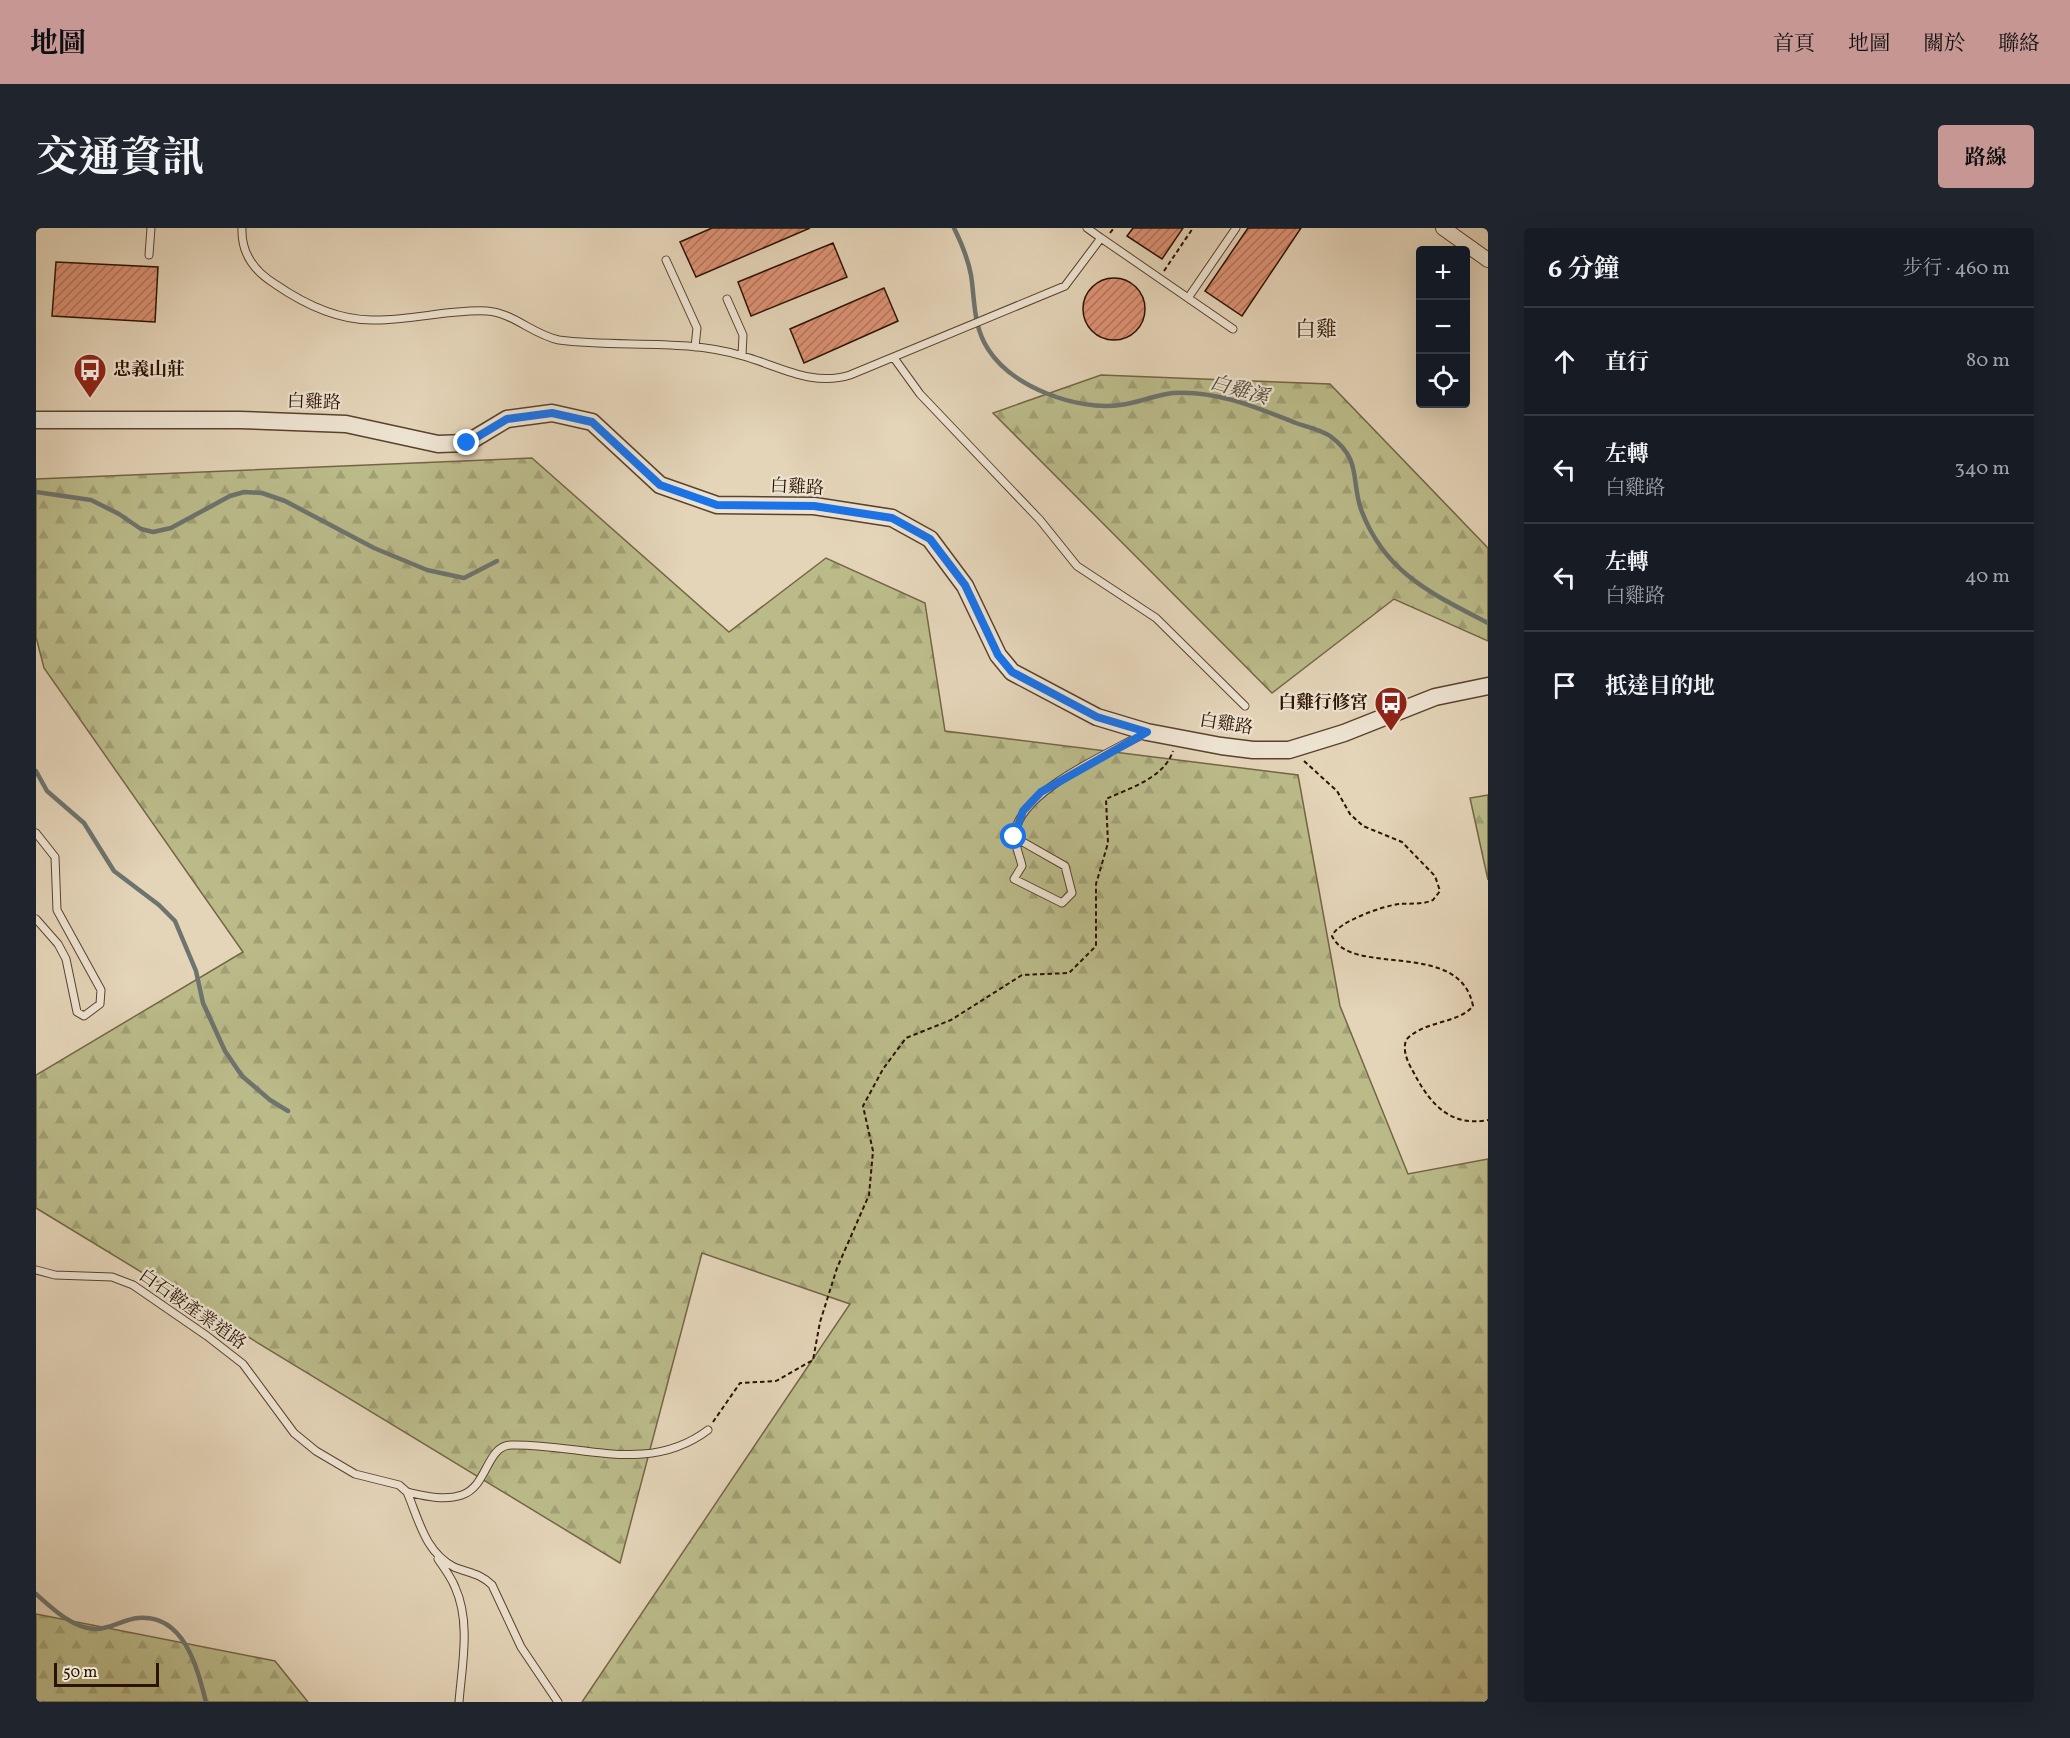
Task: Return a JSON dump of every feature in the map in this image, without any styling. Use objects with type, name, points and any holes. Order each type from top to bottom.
[{"type":"street","points":[[1443,228],[1488,260]]},
{"type":"street","name":"白雞路","points":[[36,420],[240,420],[346,424],[438,444],[467,443],[507,419],[552,413],[592,422],[660,485],[717,505],[814,506],[892,518],[930,539],[965,585],[998,655],[1012,672],[1097,717],[1147,732],[1253,750],[1289,750],[1344,734],[1436,697],[1488,686]]},
{"type":"lane","points":[[149,255],[151,228]]},
{"type":"lane","points":[[242,228],[246,255],[267,280],[294,298],[335,315],[374,321],[489,311],[508,316],[545,337],[559,340],[695,347],[742,355],[814,379],[827,380],[850,375],[894,358],[1065,286],[1101,238]]},
{"type":"lane","points":[[1087,228],[1233,329]]},
{"type":"lane","points":[[1188,298],[1236,228]]},
{"type":"lane","points":[[666,260],[697,328],[695,347]]},
{"type":"lane","points":[[727,299],[743,335],[742,355]]},
{"type":"lane","points":[[894,358],[920,394],[1040,520],[1077,566],[1156,618],[1245,706]]},
{"type":"lane","points":[[1014,837],[1065,866],[1072,893],[1062,903],[1014,879],[1022,866],[1014,837],[1023,811],[1041,792],[1147,732]]},
{"type":"lane","points":[[36,833],[55,857],[57,910],[100,990],[100,1004],[90,1014],[84,1016],[77,1012],[66,958],[58,944],[36,919]]},
{"type":"lane","name":"白石鞍產業道路","points":[[36,1270],[55,1275],[112,1277],[133,1285],[243,1364],[294,1433],[316,1451],[355,1474],[399,1485],[407,1492],[433,1497],[464,1494],[476,1487],[495,1452],[501,1447],[521,1446],[607,1454],[647,1454],[679,1448],[708,1430]]},
{"type":"lane","points":[[407,1492],[428,1543],[455,1587],[463,1610],[465,1641],[459,1702]]},
{"type":"lane","points":[[435,1554],[456,1568],[485,1578],[492,1585],[521,1647],[558,1702]]},
{"type":"path","points":[[1159,278],[1193,228]]},
{"type":"path","points":[[708,1430],[740,1383],[777,1381],[813,1360],[820,1322],[837,1269],[868,1195],[873,1151],[863,1106],[883,1069],[906,1038],[951,1020],[1022,975],[1069,973],[1096,945],[1096,884],[1108,843],[1107,799],[1150,779],[1170,759],[1177,737]]},
{"type":"path","points":[[1289,750],[1321,774],[1337,791],[1350,814],[1363,826],[1402,842],[1435,876],[1440,891],[1428,903],[1400,904],[1378,910],[1339,926],[1332,936],[1346,949],[1379,958],[1447,969],[1461,980],[1473,1006],[1465,1013],[1416,1031],[1406,1040],[1405,1054],[1425,1094],[1440,1111],[1463,1120],[1488,1119]]},
{"type":"green space","points":[[1101,375],[1330,384],[1488,548],[1488,641],[1394,599],[1272,693],[993,413]]},
{"type":"green space","points":[[532,458],[729,632],[826,558],[925,603],[945,731],[1298,775],[1340,1006],[1408,1174],[1488,1159],[1488,1702],[582,1702],[850,1304],[702,1253],[620,1563],[36,1208],[36,1075],[243,952],[44,668],[36,637],[36,479]]},
{"type":"green space","points":[[1488,795],[1488,880],[1470,798]]},
{"type":"green space","points":[[36,1614],[275,1661],[308,1702],[36,1702]]},
{"type":"building","points":[[712,228],[810,228],[696,277],[680,242]]},
{"type":"building","points":[[1133,228],[1183,228],[1162,259],[1127,236]]},
{"type":"building","points":[[1248,228],[1301,228],[1242,316],[1205,291]]},
{"type":"building","points":[[833,243],[847,277],[751,316],[738,282]]},
{"type":"building","points":[[56,262],[158,267],[155,322],[52,316]]},
{"type":"building","points":[[1108,278],[1120,278],[1136,287],[1143,297],[1145,309],[1143,321],[1136,331],[1120,340],[1108,340],[1097,335],[1088,326],[1083,315],[1083,303],[1088,292],[1097,283]]},
{"type":"building","points":[[884,288],[898,321],[804,363],[790,329]]},
{"type":"waterway","name":"白雞溪","points":[[954,228],[970,269],[975,313],[983,340],[999,363],[1013,375],[1047,394],[1066,400],[1103,406],[1133,403],[1173,393],[1221,397],[1252,406],[1330,436],[1340,445],[1351,462],[1362,512],[1384,551],[1413,580],[1488,623]]},
{"type":"waterway","points":[[36,492],[91,500],[119,514],[141,529],[153,532],[171,528],[230,496],[244,492],[262,493],[285,501],[374,548],[427,570],[464,578],[497,561]]},
{"type":"waterway","points":[[36,771],[47,791],[84,823],[114,871],[159,905],[175,921],[196,971],[203,1003],[225,1051],[242,1076],[270,1100],[288,1111]]},
{"type":"waterway","points":[[36,1594],[70,1621],[86,1628],[106,1628],[138,1618],[154,1619],[167,1625],[186,1645],[193,1659],[206,1702]]},
{"type":"place","name":"忠義山莊","points":[[90,399]]},
{"type":"place","name":"白雞行修宮","points":[[1391,732]]},
{"type":"district","name":"白雞","points":[[1316,330]]},
{"type":"route","points":[[467,443],[507,419],[552,413],[592,422],[660,485],[717,505],[814,506],[892,518],[930,539],[965,585],[998,655],[1012,672],[1097,717],[1147,732],[1041,792],[1023,811],[1014,837]]}]
